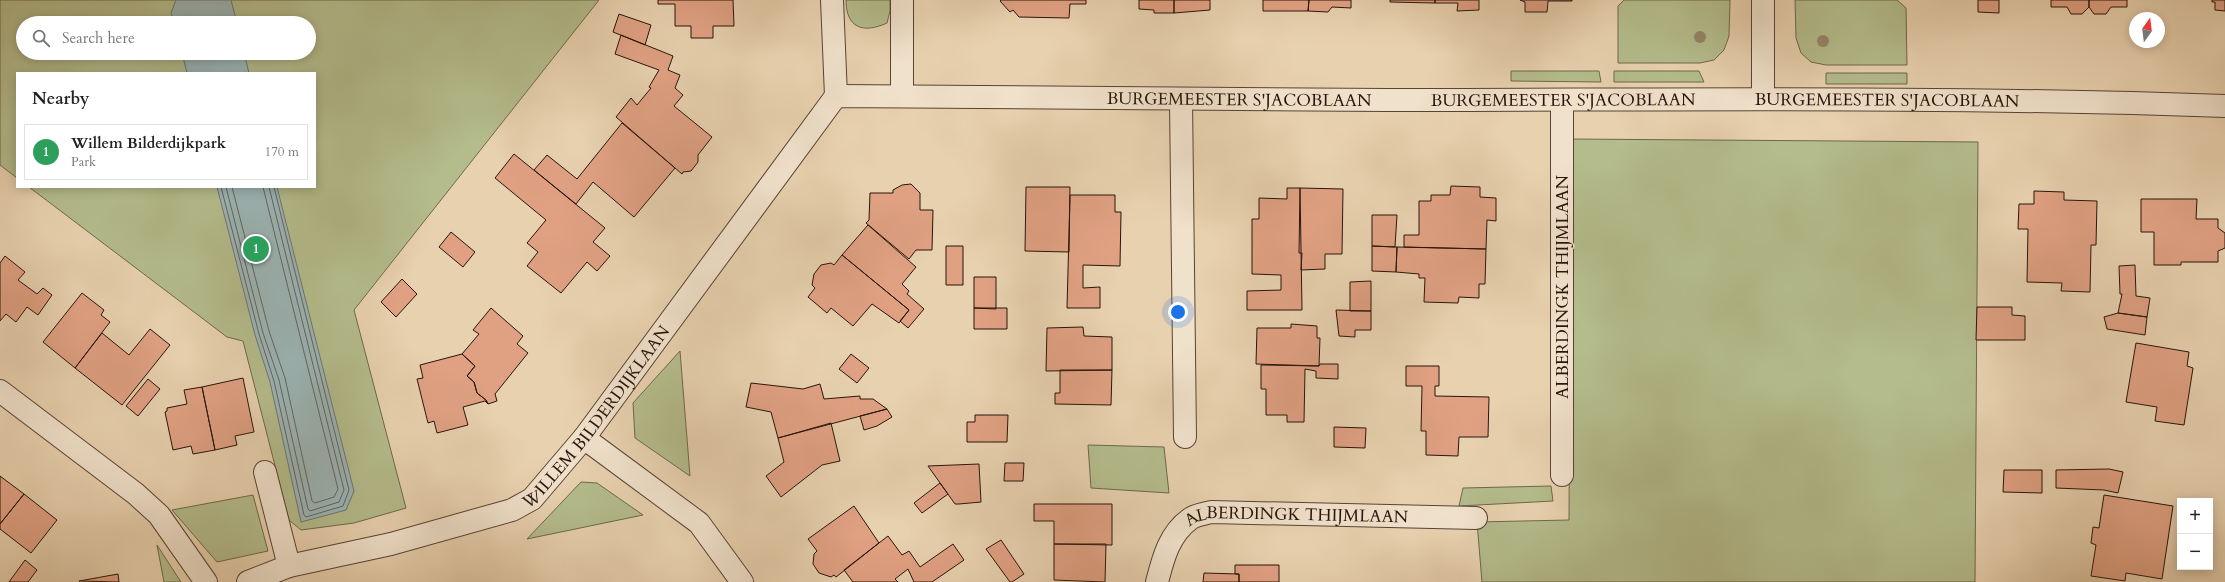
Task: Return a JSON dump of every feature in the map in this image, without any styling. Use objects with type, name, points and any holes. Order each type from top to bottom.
[{"type":"street","points":[[832,0],[836,96],[902,96],[902,0]]},
{"type":"street","points":[[1763,0],[1763,99]]},
{"type":"street","name":"WILLEM BILDERDIJKLAAN","points":[[248,582],[289,566],[391,544],[512,510],[532,499],[584,438],[836,96]]},
{"type":"street","name":"BURGEMEESTER S'JACOBLAAN","points":[[902,96],[1182,100],[1763,99],[2085,101],[2225,106]]},
{"type":"street","points":[[1182,100],[1185,437]]},
{"type":"street","name":"ALBERDINGK THIJMLAAN","points":[[1562,100],[1562,474]]},
{"type":"street","points":[[0,391],[136,494],[159,515],[206,582]]},
{"type":"street","points":[[584,438],[699,523],[742,582]]},
{"type":"street","points":[[265,472],[289,566]]},
{"type":"street","name":"ALBERDINGK THIJMLAAN","points":[[1157,582],[1164,555],[1173,536],[1190,518],[1211,512],[1476,518]]},
{"type":"green space","points":[[0,0],[599,0],[354,310],[406,508],[354,523],[301,530],[289,520],[243,341],[227,337],[30,188],[316,188],[316,72],[16,72],[16,177],[0,165]]},
{"type":"green space","points":[[846,0],[890,0],[890,11],[887,23],[870,28],[858,26],[849,17]]},
{"type":"green space","points":[[1624,0],[1730,0],[1729,36],[1724,50],[1714,60],[1700,63],[1618,63],[1618,6]]},
{"type":"green space","points":[[1795,0],[1897,0],[1906,8],[1907,65],[1826,65],[1811,62],[1801,53],[1796,38]]},
{"type":"green space","points":[[1511,71],[1599,71],[1601,82],[1511,81]]},
{"type":"green space","points":[[1614,71],[1699,71],[1704,82],[1614,82]]},
{"type":"green space","points":[[1826,73],[1907,73],[1907,84],[1826,84]]},
{"type":"green space","points":[[1571,139],[1978,142],[1975,582],[1482,582],[1477,522],[1569,520]]},
{"type":"green space","points":[[680,351],[690,476],[635,438],[633,403]]},
{"type":"green space","points":[[1088,445],[1164,447],[1169,493],[1091,488]]},
{"type":"green space","points":[[581,482],[597,483],[643,515],[527,539]]},
{"type":"green space","points":[[1551,486],[1553,501],[1459,506],[1463,488]]},
{"type":"green space","points":[[253,495],[268,551],[217,562],[172,510]]},
{"type":"green space","points":[[157,545],[181,582],[164,582]]},
{"type":"water","points":[[176,0],[231,0],[235,16],[172,16],[171,13]]},
{"type":"water","points":[[184,60],[246,60],[249,72],[187,72]]},
{"type":"water","points":[[217,188],[277,188],[354,491],[346,510],[301,522],[270,382],[255,335]]},
{"type":"building","points":[[658,0],[733,0],[734,26],[713,26],[713,38],[691,38],[691,26],[675,26],[675,4],[658,4]]},
{"type":"building","points":[[1086,0],[1086,4],[1070,4],[1069,18],[1019,17],[1013,10],[1010,12],[1000,1]]},
{"type":"building","points":[[1139,0],[1174,0],[1174,13],[1154,13],[1154,10],[1139,9]]},
{"type":"building","points":[[1174,0],[1210,0],[1210,10],[1174,13]]},
{"type":"building","points":[[1263,0],[1309,0],[1308,11],[1263,11]]},
{"type":"building","points":[[1309,0],[1351,0],[1351,8],[1332,7],[1328,12],[1308,11]]},
{"type":"building","points":[[1390,0],[1435,0],[1435,3],[1390,2]]},
{"type":"building","points":[[1435,0],[1479,0],[1479,10],[1457,11],[1458,3],[1435,3]]},
{"type":"building","points":[[1520,0],[1572,1],[1548,1],[1547,12],[1525,12],[1525,2]]},
{"type":"building","points":[[1978,0],[1999,0],[1999,13],[1978,12]]},
{"type":"building","points":[[2051,0],[2089,0],[2089,7],[2082,14],[2071,14],[2067,7],[2051,7]]},
{"type":"building","points":[[2089,0],[2127,0],[2127,7],[2111,7],[2106,14],[2094,14],[2089,7]]},
{"type":"building","points":[[2212,0],[2225,0],[2225,11],[2215,10],[2215,2],[2212,2]]},
{"type":"building","points":[[619,14],[651,25],[645,45],[613,32]]},
{"type":"building","points":[[621,35],[673,56],[668,70],[680,75],[675,88],[683,95],[674,106],[712,137],[698,155],[698,162],[691,171],[683,172],[682,174],[616,117],[631,98],[637,105],[651,88],[649,87],[659,70],[615,54]]},
{"type":"building","points":[[622,123],[675,168],[634,217],[593,182],[576,204],[534,170],[547,155],[577,179]]},
{"type":"building","points":[[514,154],[605,228],[593,242],[610,256],[597,271],[587,262],[561,293],[527,266],[538,252],[527,243],[546,220],[495,178]]},
{"type":"building","points":[[911,184],[920,193],[920,210],[933,210],[932,250],[916,250],[909,259],[866,223],[869,220],[870,193],[893,193],[893,190],[902,185]]},
{"type":"building","points":[[1451,186],[1480,187],[1480,197],[1496,198],[1496,221],[1487,220],[1486,249],[1404,247],[1404,235],[1419,235],[1419,201],[1431,201],[1431,195],[1450,195]]},
{"type":"building","points":[[1026,187],[1070,187],[1069,252],[1025,251]]},
{"type":"building","points":[[1287,188],[1300,188],[1302,310],[1247,310],[1247,291],[1281,290],[1281,275],[1252,274],[1252,219],[1259,219],[1259,198],[1287,199]]},
{"type":"building","points":[[1300,188],[1343,189],[1342,254],[1325,254],[1325,269],[1301,270],[1302,253],[1299,253]]},
{"type":"building","points":[[2034,191],[2064,192],[2064,200],[2097,201],[2096,245],[2091,245],[2090,292],[2061,291],[2062,283],[2027,282],[2028,229],[2018,229],[2019,204],[2034,204]]},
{"type":"building","points":[[1070,195],[1115,195],[1115,212],[1121,212],[1120,266],[1083,265],[1083,288],[1100,287],[1100,308],[1067,308]]},
{"type":"building","points":[[2141,199],[2197,199],[2196,219],[2218,219],[2218,228],[2225,233],[2225,248],[2218,251],[2218,262],[2181,262],[2181,265],[2154,265],[2154,232],[2141,232]]},
{"type":"building","points":[[1372,215],[1397,215],[1395,247],[1372,246]]},
{"type":"building","points":[[868,225],[916,267],[902,284],[909,291],[907,294],[924,309],[908,328],[900,321],[909,310],[842,255]]},
{"type":"building","points":[[451,232],[475,252],[463,267],[439,247]]},
{"type":"building","points":[[946,246],[963,246],[963,285],[946,285]]},
{"type":"building","points":[[1372,246],[1397,247],[1396,272],[1372,271]]},
{"type":"building","points":[[1397,247],[1486,249],[1485,284],[1479,284],[1479,298],[1459,297],[1458,303],[1424,302],[1425,278],[1419,278],[1419,274],[1396,272]]},
{"type":"building","points":[[842,255],[909,310],[899,323],[872,304],[853,326],[831,308],[827,313],[808,297],[815,288],[812,285],[814,274],[821,265],[831,263],[834,265]]},
{"type":"building","points":[[5,256],[25,272],[18,280],[37,294],[43,288],[52,295],[38,315],[27,307],[16,322],[6,314],[0,321],[0,263]]},
{"type":"building","points":[[2135,265],[2136,296],[2150,298],[2147,317],[2118,313],[2122,294],[2120,294],[2119,266]]},
{"type":"building","points":[[974,277],[996,277],[996,309],[974,308]]},
{"type":"building","points":[[402,279],[417,294],[396,317],[381,302]]},
{"type":"building","points":[[1371,281],[1371,311],[1350,311],[1350,282]]},
{"type":"building","points":[[82,293],[104,310],[101,315],[110,322],[75,368],[43,342]]},
{"type":"building","points":[[1977,307],[2012,307],[2012,315],[2025,316],[2025,340],[1976,340]]},
{"type":"building","points":[[491,308],[523,336],[517,344],[528,353],[495,394],[497,401],[488,404],[486,400],[477,393],[474,382],[467,376],[475,366],[462,354],[479,334],[473,330]]},
{"type":"building","points":[[974,308],[1007,308],[1007,329],[974,329]]},
{"type":"building","points":[[1336,310],[1371,311],[1371,330],[1355,330],[1355,337],[1339,336]]},
{"type":"building","points":[[2118,313],[2147,317],[2145,335],[2107,329],[2104,317]]},
{"type":"building","points":[[1291,324],[1317,326],[1317,338],[1320,338],[1319,366],[1256,364],[1257,328],[1291,328]]},
{"type":"building","points":[[1083,327],[1084,336],[1112,337],[1112,370],[1046,371],[1047,328]]},
{"type":"building","points":[[150,329],[170,345],[122,405],[75,368],[102,333],[129,355]]},
{"type":"building","points":[[2136,343],[2189,352],[2187,366],[2193,368],[2184,425],[2155,421],[2157,407],[2126,402]]},
{"type":"building","points":[[462,354],[475,366],[467,376],[474,382],[477,393],[486,400],[488,404],[485,401],[463,407],[468,425],[437,433],[434,421],[428,423],[417,379],[423,378],[420,365]]},
{"type":"building","points":[[851,354],[869,368],[857,383],[839,369]]},
{"type":"building","points":[[1320,364],[1338,364],[1338,379],[1316,378],[1316,371],[1305,369],[1304,422],[1287,422],[1287,415],[1266,415],[1266,389],[1261,389],[1261,365],[1319,366]]},
{"type":"building","points":[[1406,366],[1439,366],[1439,386],[1435,386],[1435,396],[1489,397],[1488,437],[1459,437],[1458,456],[1426,455],[1426,431],[1421,431],[1422,386],[1406,386]]},
{"type":"building","points":[[1060,370],[1112,370],[1111,405],[1055,404],[1055,393],[1060,393]]},
{"type":"building","points":[[243,378],[254,432],[235,436],[237,445],[215,450],[202,387]]},
{"type":"building","points":[[148,379],[160,389],[138,416],[126,406]]},
{"type":"building","points":[[751,383],[803,389],[820,384],[824,399],[860,396],[860,399],[873,399],[887,409],[778,438],[771,412],[746,407]]},
{"type":"building","points":[[202,387],[215,450],[193,454],[191,446],[173,450],[165,412],[167,411],[167,408],[187,404],[184,390]]},
{"type":"building","points":[[887,409],[892,417],[877,426],[864,430],[860,416]]},
{"type":"building","points":[[975,415],[1008,415],[1007,442],[967,442],[967,422],[975,422]]},
{"type":"building","points":[[831,423],[840,461],[822,465],[781,497],[766,476],[784,462],[778,438]]},
{"type":"building","points":[[1334,427],[1366,428],[1365,448],[1334,447]]},
{"type":"building","points":[[1005,463],[1024,463],[1023,481],[1004,481]]},
{"type":"building","points":[[979,464],[981,502],[959,504],[955,504],[928,466]]},
{"type":"building","points":[[2109,469],[2123,472],[2118,493],[2104,490],[2056,488],[2056,470]]},
{"type":"building","points":[[2004,470],[2042,470],[2042,493],[2003,492]]},
{"type":"building","points":[[0,476],[24,494],[0,524]]},
{"type":"building","points":[[940,483],[948,494],[922,513],[914,503]]},
{"type":"building","points":[[24,494],[57,520],[31,553],[0,529],[0,524]]},
{"type":"building","points":[[2104,495],[2173,506],[2162,579],[2126,573],[2125,581],[2091,576],[2096,545],[2091,543],[2093,527],[2099,528]]},
{"type":"building","points":[[1034,504],[1112,504],[1112,545],[1054,544],[1054,521],[1034,521]]},
{"type":"building","points":[[854,506],[879,543],[836,577],[834,575],[831,577],[819,573],[813,564],[814,554],[817,551],[808,539]]},
{"type":"building","points":[[888,536],[902,555],[909,551],[920,567],[953,544],[964,560],[932,582],[914,582],[908,569],[895,579],[898,582],[853,582],[844,570]]},
{"type":"building","points":[[1001,540],[1024,574],[1012,582],[1010,582],[986,549]]},
{"type":"building","points":[[1054,544],[1106,544],[1105,582],[1054,580]]},
{"type":"building","points":[[25,560],[37,570],[28,582],[9,582]]},
{"type":"building","points":[[1235,565],[1279,565],[1279,582],[1239,582],[1239,574],[1235,574]]},
{"type":"building","points":[[1204,573],[1239,574],[1239,582],[1203,582]]},
{"type":"building","points":[[118,574],[119,582],[79,581]]},
{"type":"place","name":"Willem Bilderdijkpark","points":[[256,249]]}]
